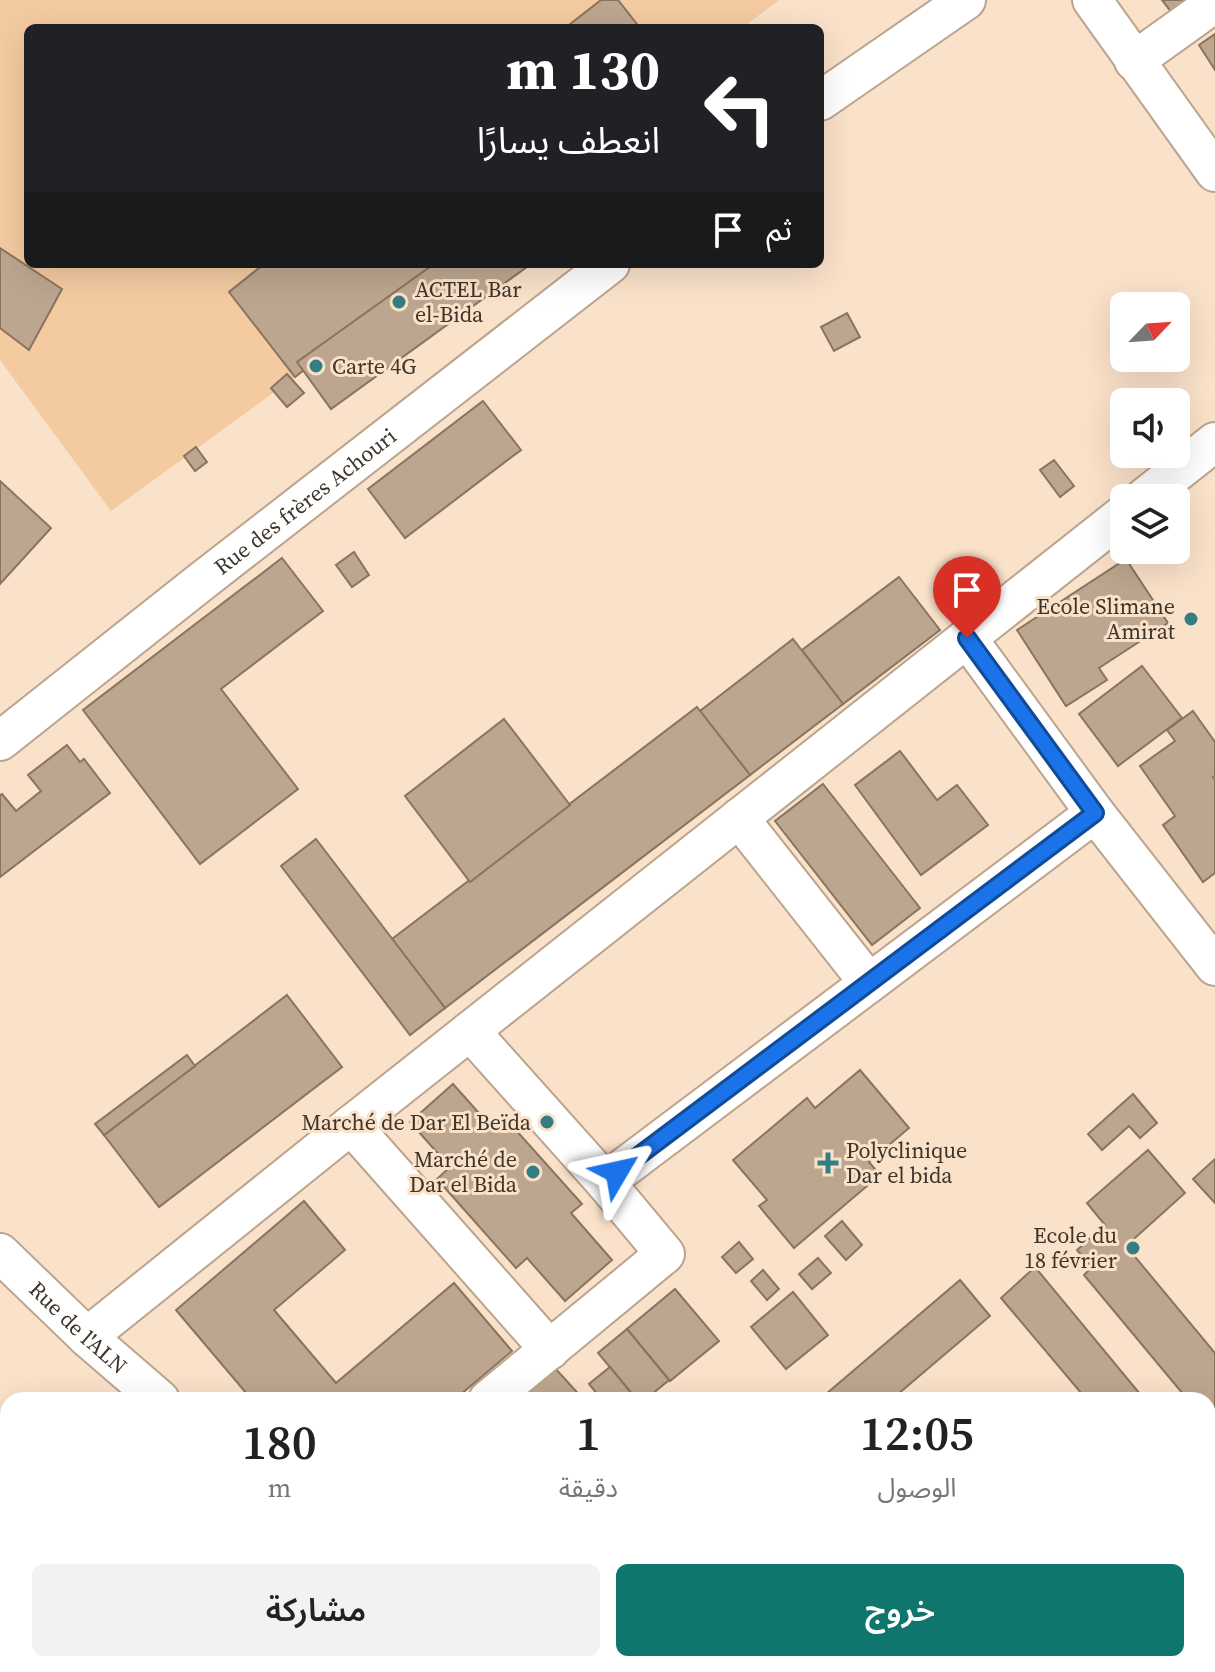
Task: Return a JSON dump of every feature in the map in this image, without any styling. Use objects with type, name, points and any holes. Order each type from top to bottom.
[{"type":"street","points":[[824,98],[966,0]]},
{"type":"street","points":[[1092,0],[1215,172]]},
{"type":"street","points":[[1134,61],[1215,3]]},
{"type":"street","name":"Rue des frères Achouri","points":[[0,741],[595,269]]},
{"type":"street","points":[[1162,484],[1215,442]]},
{"type":"street","points":[[87,1337],[1110,525]]},
{"type":"street","points":[[967,638],[1095,813],[1215,966]]},
{"type":"street","points":[[605,1182],[1095,813]]},
{"type":"street","points":[[739,818],[869,983]]},
{"type":"street","points":[[470,1031],[665,1254],[498,1392]]},
{"type":"street","points":[[351,1125],[550,1350]]},
{"type":"street","name":"Rue de l'ALN","points":[[0,1253],[144,1392]]},
{"type":"shaded area","points":[[0,0],[779,0],[747,24],[24,24],[24,268],[434,268],[295,377],[111,511],[0,360]]},
{"type":"building","points":[[601,0],[618,0],[637,24],[570,24]]},
{"type":"building","points":[[1162,0],[1207,0],[1178,21]]},
{"type":"building","points":[[1215,34],[1215,70],[1199,45]]},
{"type":"building","points":[[0,248],[24,264],[24,268],[30,268],[62,289],[29,350],[0,328]]},
{"type":"building","points":[[259,268],[434,268],[295,377],[229,292]]},
{"type":"building","points":[[428,268],[525,268],[331,409],[297,362]]},
{"type":"building","points":[[847,313],[860,337],[834,351],[821,327]]},
{"type":"building","points":[[287,374],[304,393],[287,407],[271,388]]},
{"type":"building","points":[[483,401],[521,450],[405,538],[368,489]]},
{"type":"building","points":[[196,447],[207,462],[195,471],[184,456]]},
{"type":"building","points":[[1054,460],[1074,486],[1060,497],[1040,470]]},
{"type":"building","points":[[0,481],[51,528],[0,584]]},
{"type":"building","points":[[354,552],[369,575],[352,587],[336,565]]},
{"type":"building","points":[[282,558],[323,611],[221,689],[298,789],[200,864],[83,710]]},
{"type":"building","points":[[1118,564],[1129,564],[1168,623],[1099,668],[1107,680],[1066,706],[1017,630]]},
{"type":"building","points":[[899,577],[940,630],[843,704],[802,650]]},
{"type":"building","points":[[793,639],[843,704],[750,775],[700,711]]},
{"type":"building","points":[[1142,666],[1182,718],[1118,766],[1079,714]]},
{"type":"building","points":[[697,707],[750,775],[445,1008],[392,939]]},
{"type":"building","points":[[1193,711],[1215,742],[1215,873],[1203,882],[1163,825],[1175,816],[1140,766],[1175,741],[1167,730]]},
{"type":"building","points":[[504,719],[570,805],[470,882],[405,796]]},
{"type":"building","points":[[67,745],[80,762],[84,759],[110,793],[0,877],[0,795],[16,811],[41,791],[28,775]]},
{"type":"building","points":[[900,751],[937,800],[957,785],[988,825],[921,875],[855,785]]},
{"type":"building","points":[[823,784],[920,908],[872,945],[775,821]]},
{"type":"building","points":[[316,839],[445,1008],[410,1035],[281,866]]},
{"type":"building","points":[[287,995],[342,1067],[159,1207],[104,1135]]},
{"type":"building","points":[[187,1055],[195,1066],[104,1135],[95,1124]]},
{"type":"building","points":[[860,1070],[909,1128],[869,1162],[880,1175],[794,1248],[759,1206],[767,1200],[733,1160],[807,1098],[815,1108]]},
{"type":"building","points":[[453,1084],[494,1130],[506,1119],[582,1204],[571,1213],[612,1260],[565,1301],[527,1258],[516,1268],[437,1179],[450,1167],[410,1122]]},
{"type":"building","points":[[1133,1094],[1157,1123],[1140,1138],[1129,1126],[1102,1150],[1088,1134]]},
{"type":"building","points":[[1148,1150],[1185,1193],[1126,1246],[1215,1353],[1215,1392],[1181,1392],[1084,1275],[1092,1267],[1077,1250],[1105,1225],[1087,1203]]},
{"type":"building","points":[[1215,1159],[1215,1203],[1193,1179]]},
{"type":"building","points":[[304,1201],[345,1250],[274,1310],[336,1383],[454,1283],[512,1351],[463,1392],[245,1392],[176,1310]]},
{"type":"building","points":[[842,1221],[862,1245],[846,1260],[825,1236]]},
{"type":"building","points":[[739,1242],[753,1259],[736,1273],[722,1257]]},
{"type":"building","points":[[818,1258],[831,1273],[812,1289],[799,1274]]},
{"type":"building","points":[[1035,1267],[1138,1392],[1080,1392],[1001,1298]]},
{"type":"building","points":[[763,1270],[779,1289],[767,1300],[751,1281]]},
{"type":"building","points":[[960,1280],[990,1316],[900,1392],[828,1392]]},
{"type":"building","points":[[675,1289],[719,1341],[670,1381],[627,1329]]},
{"type":"building","points":[[793,1292],[828,1335],[786,1369],[751,1327]]},
{"type":"building","points":[[627,1329],[669,1380],[655,1392],[630,1392],[598,1353]]},
{"type":"building","points":[[554,1367],[577,1392],[524,1392]]},
{"type":"building","points":[[610,1367],[630,1392],[596,1392],[589,1384]]},
{"type":"place","name":"ACTEL Bar el-Bida","points":[[399,302]]},
{"type":"place","name":"Carte 4G","points":[[316,366]]},
{"type":"place","name":"Ecole Slimane Amirat","points":[[1191,619]]},
{"type":"place","name":"Marché de Dar El Beïda","points":[[547,1122]]},
{"type":"place","name":"Polyclinique Dar el bida","points":[[828,1163]]},
{"type":"place","name":"Marché de Dar el Bida","points":[[533,1172]]},
{"type":"place","name":"Ecole du 18 février","points":[[1133,1248]]},
{"type":"route","points":[[617,1172],[1095,813],[967,638]]}]
